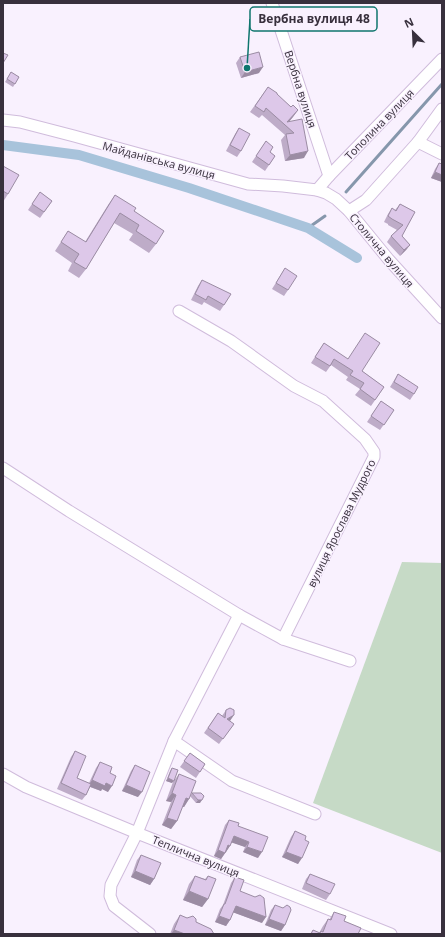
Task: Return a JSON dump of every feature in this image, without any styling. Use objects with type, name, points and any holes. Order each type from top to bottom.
[{"type":"street","name":"Вербна вулиця","points":[[272,3],[329,176]]},
{"type":"street","name":"Тополина вулиця","points":[[317,190],[442,59]]},
{"type":"street","points":[[349,211],[366,200],[418,142],[442,109]]},
{"type":"street","name":"Майданівська вулиця","points":[[3,120],[20,122],[74,136],[248,184],[317,190]]},
{"type":"street","points":[[418,142],[442,154]]},
{"type":"street","name":"Столична вулиця","points":[[317,190],[336,199],[349,211],[389,260],[442,318]]},
{"type":"street","name":"вулиця Ярослава Мудрого","points":[[178,311],[230,341],[294,386],[323,401],[365,439],[374,452],[374,457],[283,639]]},
{"type":"street","points":[[3,468],[69,511],[239,615],[283,639],[350,661]]},
{"type":"street","points":[[150,934],[114,906],[110,896],[112,885],[137,833],[174,741],[239,615]]},
{"type":"street","points":[[174,741],[232,781],[315,814]]},
{"type":"street","name":"Теплична вулиця","points":[[3,774],[26,787],[137,833],[391,934]]},
{"type":"green space","points":[[402,562],[442,563],[442,853],[313,803]]},
{"type":"building","points":[[259,52],[263,67],[245,72],[240,57]]},
{"type":"building","points":[[3,53],[8,55],[3,63]]},
{"type":"building","points":[[11,72],[19,77],[15,84],[7,79]]},
{"type":"building","points":[[268,87],[277,93],[291,107],[293,105],[298,110],[287,122],[302,119],[308,151],[290,155],[286,134],[294,133],[266,108],[264,112],[255,106]]},
{"type":"building","points":[[239,128],[250,134],[241,151],[230,145]]},
{"type":"building","points":[[266,141],[273,147],[270,152],[275,156],[269,165],[256,156]]},
{"type":"building","points":[[439,163],[442,164],[442,175],[435,172]]},
{"type":"building","points":[[3,166],[19,175],[8,194],[3,191]]},
{"type":"building","points":[[40,192],[52,201],[44,212],[32,204]]},
{"type":"building","points":[[115,195],[136,208],[134,211],[164,231],[156,244],[136,231],[139,225],[120,213],[86,269],[74,262],[79,254],[61,242],[68,231],[86,242]]},
{"type":"building","points":[[400,204],[415,212],[402,236],[410,245],[404,250],[391,236],[403,225],[388,216],[392,208],[396,211]]},
{"type":"building","points":[[285,268],[297,276],[288,290],[276,283]]},
{"type":"building","points":[[202,280],[231,294],[224,305],[208,296],[206,300],[195,294]]},
{"type":"building","points":[[365,333],[380,343],[362,371],[384,387],[375,400],[360,389],[364,383],[350,375],[353,371],[334,359],[330,366],[315,357],[324,343],[348,359]]},
{"type":"building","points":[[398,374],[418,387],[414,394],[394,382]]},
{"type":"building","points":[[381,401],[394,410],[384,425],[371,416]]},
{"type":"building","points":[[230,708],[234,710],[234,715],[227,719],[234,724],[223,739],[208,728],[218,713],[225,718],[226,710]]},
{"type":"building","points":[[75,751],[86,756],[77,778],[91,784],[86,795],[61,783]]},
{"type":"building","points":[[190,753],[205,764],[200,772],[184,761]]},
{"type":"building","points":[[100,762],[112,767],[110,773],[116,776],[112,786],[106,783],[105,786],[92,780]]},
{"type":"building","points":[[135,765],[150,772],[142,792],[126,785]]},
{"type":"building","points":[[172,768],[178,770],[174,781],[168,778]]},
{"type":"building","points":[[179,774],[196,781],[189,799],[186,798],[177,821],[167,818],[176,795],[172,793]]},
{"type":"building","points":[[192,793],[201,793],[204,796],[202,800],[198,800]]},
{"type":"building","points":[[229,820],[239,823],[238,826],[268,837],[262,852],[247,847],[249,842],[234,836],[225,853],[218,850]]},
{"type":"building","points":[[295,831],[306,836],[305,840],[309,842],[302,858],[286,852]]},
{"type":"building","points":[[141,855],[161,863],[154,879],[135,871]]},
{"type":"building","points":[[310,874],[335,884],[330,894],[306,883]]},
{"type":"building","points":[[195,876],[206,880],[208,876],[216,879],[208,899],[189,891]]},
{"type":"building","points":[[235,877],[244,880],[240,891],[255,897],[260,895],[264,898],[266,917],[236,906],[230,920],[219,916]]},
{"type":"building","points":[[275,905],[283,908],[287,905],[290,907],[291,910],[285,925],[269,919]]},
{"type":"building","points":[[334,912],[346,916],[344,921],[361,928],[358,934],[311,934],[313,930],[320,933],[321,931],[323,932],[328,919],[331,920]]},
{"type":"building","points":[[180,915],[187,918],[193,916],[196,919],[196,922],[211,929],[214,934],[185,934],[174,930]]},
{"type":"waterway","points":[[346,192],[442,84]]},
{"type":"waterway","points":[[3,145],[79,155],[189,188],[308,228],[357,258]]},
{"type":"waterway","points":[[308,228],[325,216]]},
{"type":"place","name":"Вербна вулиця 48","points":[[247,68]]}]
